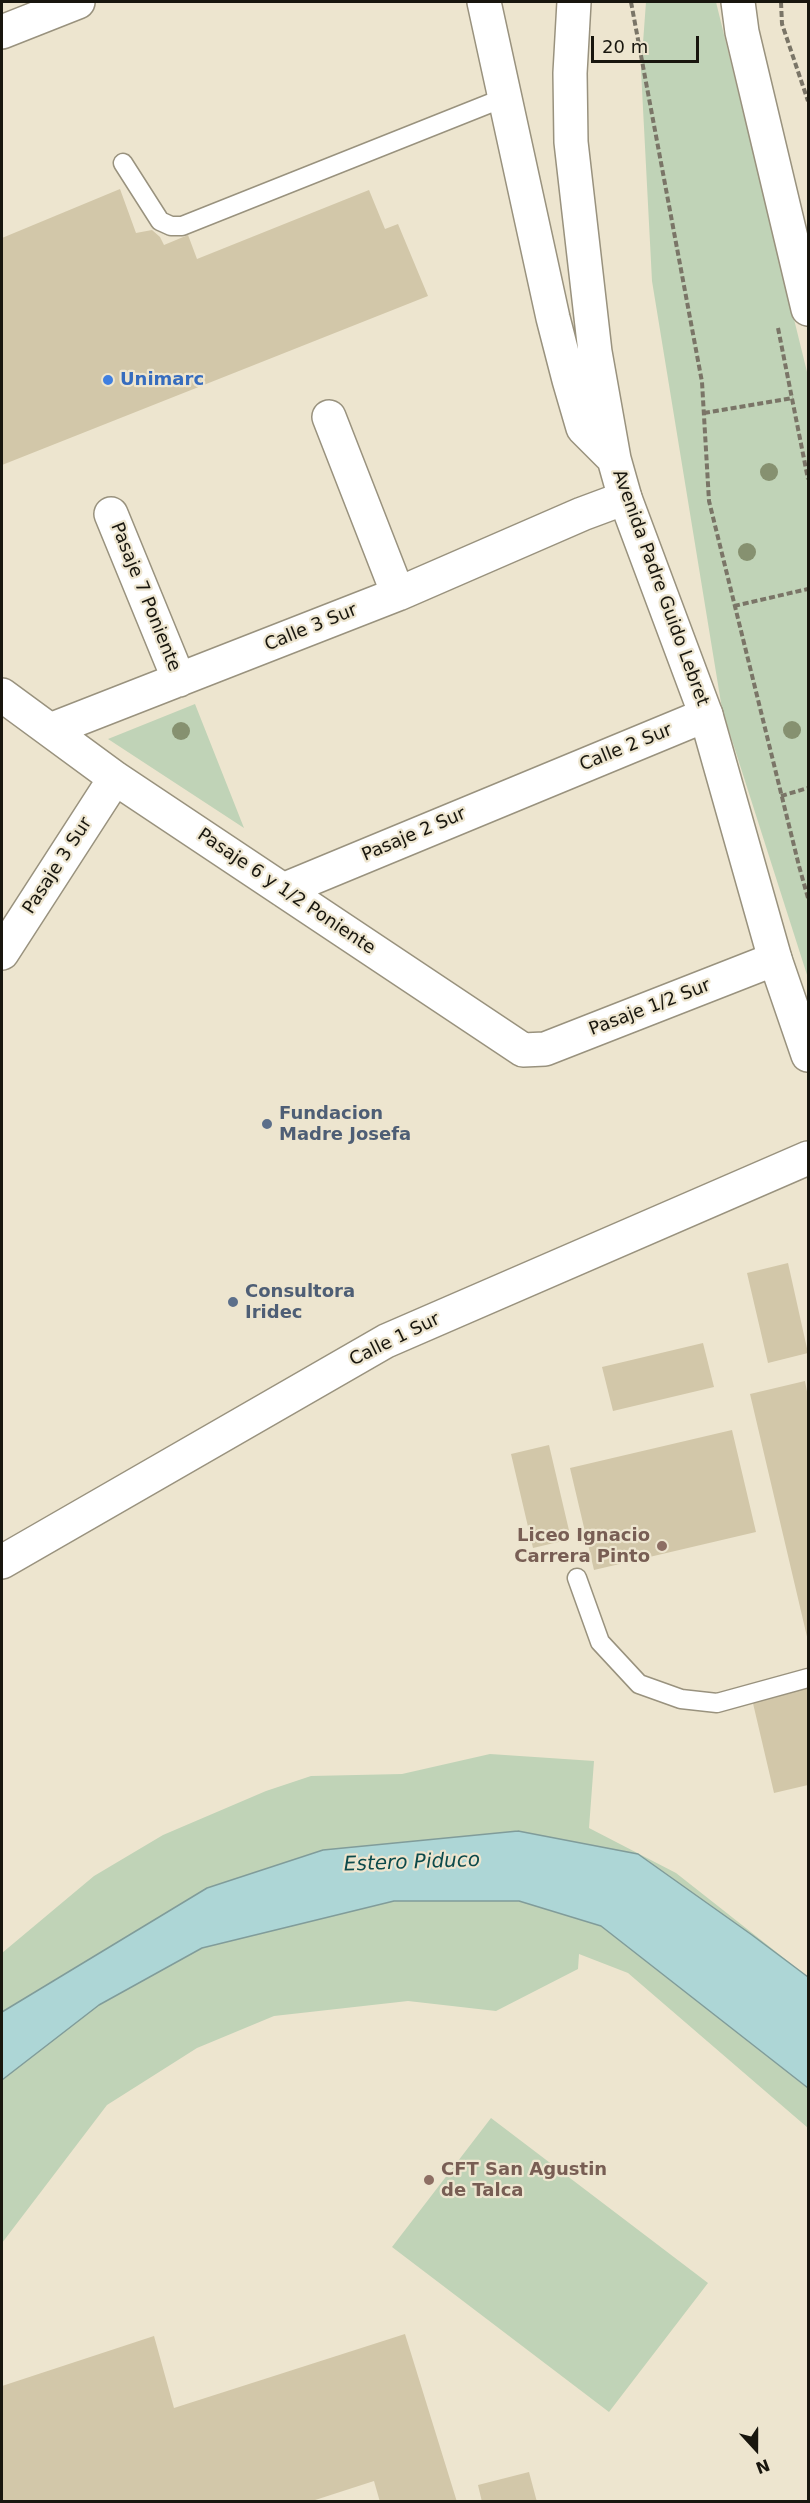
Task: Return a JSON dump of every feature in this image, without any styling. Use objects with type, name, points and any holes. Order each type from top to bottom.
[{"type":"street","points":[[2,32],[78,2]]},
{"type":"street","points":[[484,2],[553,318],[580,418],[583,428],[614,459]]},
{"type":"street","name":"Avenida Padre Guido Lebret","points":[[574,2],[570,73],[571,142],[595,352],[614,459],[625,498],[706,715],[775,959],[808,1055]]},
{"type":"street","points":[[738,2],[742,32],[808,309]]},
{"type":"street","points":[[329,417],[398,594]]},
{"type":"street","name":"Calle 3 Sur","points":[[50,730],[398,594],[582,514],[625,498]]},
{"type":"street","name":"Pasaje 7 Poniente","points":[[111,514],[179,680]]},
{"type":"street","points":[[2,695],[50,730]]},
{"type":"street","name":"Calle 2 Sur","points":[[545,781],[706,715]]},
{"type":"street","name":"Pasaje 6 y 1/2 Poniente","points":[[50,730],[115,778],[524,1050]]},
{"type":"street","name":"Pasaje 3 Sur","points":[[2,953],[115,778]]},
{"type":"street","name":"Pasaje 2 Sur","points":[[283,890],[545,781]]},
{"type":"street","name":"Pasaje 1/2 Sur","points":[[524,1050],[545,1049],[775,959]]},
{"type":"street","name":"Calle 1 Sur","points":[[2,1562],[386,1341],[808,1158]]},
{"type":"lane","points":[[123,164],[160,220],[171,225],[182,226],[506,98]]},
{"type":"lane","points":[[577,1578],[600,1642],[639,1684],[681,1699],[717,1703],[808,1678]]},
{"type":"path","points":[[631,2],[702,382],[709,501],[808,898]]},
{"type":"path","points":[[781,2],[782,24],[808,101]]},
{"type":"path","points":[[704,413],[794,398]]},
{"type":"path","points":[[735,606],[808,589]]},
{"type":"path","points":[[781,796],[808,788]]},
{"type":"green space","points":[[646,2],[716,2],[808,376],[808,978],[722,709],[652,281],[641,70]]},
{"type":"green space","points":[[195,704],[244,828],[108,739]]},
{"type":"green space","points":[[490,1754],[594,1761],[589,1828],[676,1873],[808,1977],[808,2128],[628,1973],[579,1954],[578,1969],[496,2011],[408,2001],[274,2016],[197,2048],[107,2105],[2,2243],[2,1953],[94,1876],[163,1835],[266,1791],[311,1776],[402,1774]]},
{"type":"green space","points":[[491,2118],[708,2283],[609,2412],[392,2247]]},
{"type":"water","name":"Estero Piduco","points":[[518,1831],[638,1854],[808,1977],[808,2088],[601,1926],[519,1901],[394,1901],[202,1948],[99,2005],[2,2080],[2,2012],[207,1888],[323,1850]]},
{"type":"building","name":"Unimarc","points":[[120,189],[136,233],[152,230],[160,237],[164,245],[188,235],[197,259],[369,190],[385,229],[398,224],[428,296],[2,465],[2,238]]},
{"type":"building","points":[[788,1263],[808,1353],[768,1363],[747,1273]]},
{"type":"building","points":[[703,1343],[714,1387],[613,1411],[602,1367]]},
{"type":"building","points":[[805,1381],[808,1397],[808,1641],[750,1394]]},
{"type":"building","points":[[732,1430],[756,1532],[594,1570],[570,1468]]},
{"type":"building","points":[[549,1445],[571,1539],[533,1548],[511,1454]]},
{"type":"building","points":[[808,1686],[808,1785],[774,1793],[752,1699]]},
{"type":"building","points":[[405,2334],[457,2502],[380,2502],[374,2481],[309,2502],[2,2502],[2,2386],[154,2336],[174,2408]]},
{"type":"building","points":[[529,2472],[537,2502],[482,2502],[478,2485]]},
{"type":"place","name":"Unimarc","points":[[108,380]]},
{"type":"place","name":"Fundacion Madre Josefa","points":[[267,1124]]},
{"type":"place","name":"Consultora Iridec","points":[[233,1302]]},
{"type":"place","name":"Liceo Ignacio Carrera Pinto","points":[[662,1546]]},
{"type":"place","name":"CFT San Agustin de Talca","points":[[429,2180]]}]
